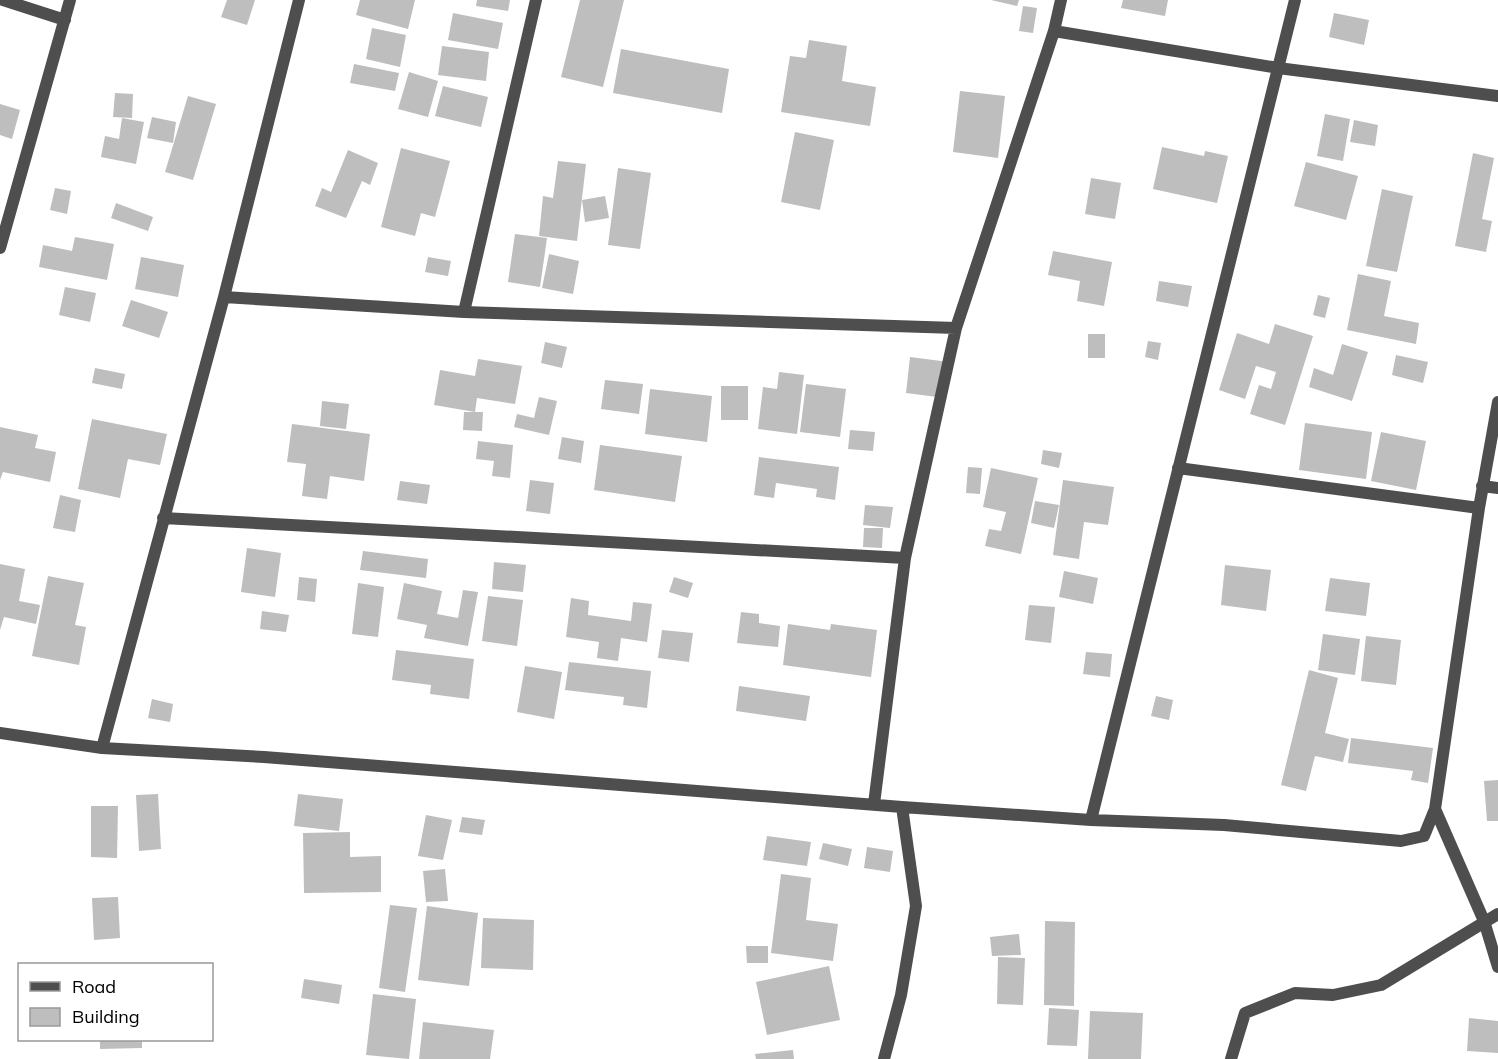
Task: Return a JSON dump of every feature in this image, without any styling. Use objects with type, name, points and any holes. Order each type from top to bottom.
[{"type":"street","points":[[3,0],[65,20]]},
{"type":"street","points":[[0,248],[70,0]]},
{"type":"street","points":[[102,748],[224,297],[299,0]]},
{"type":"street","points":[[464,312],[536,0]]},
{"type":"street","points":[[874,804],[905,558],[956,328],[1054,31],[1061,0]]},
{"type":"street","points":[[1090,820],[1295,0]]},
{"type":"street","points":[[1054,31],[1278,69],[1498,96]]},
{"type":"street","points":[[224,297],[464,312],[956,328]]},
{"type":"street","points":[[0,733],[102,748],[264,757],[902,807],[1090,820],[1224,825],[1401,841],[1424,836],[1435,809],[1482,486],[1498,402]]},
{"type":"street","points":[[1178,468],[1479,508]]},
{"type":"street","points":[[1482,486],[1498,488]]},
{"type":"street","points":[[163,518],[905,558]]},
{"type":"street","points":[[884,1059],[901,995],[916,906],[902,807]]},
{"type":"street","points":[[1435,809],[1484,921],[1498,967]]},
{"type":"street","points":[[1231,1059],[1245,1013],[1295,993],[1333,995],[1381,985],[1498,914]]},
{"type":"building","points":[[227,0],[255,0],[247,25],[221,17]]},
{"type":"building","points":[[360,0],[415,0],[408,29],[356,15]]},
{"type":"building","points":[[477,0],[510,0],[508,11],[476,6]]},
{"type":"building","points":[[580,0],[624,0],[603,87],[561,77]]},
{"type":"building","points":[[991,0],[1019,0],[1017,6]]},
{"type":"building","points":[[1123,0],[1168,0],[1165,16],[1121,8]]},
{"type":"building","points":[[1023,6],[1037,8],[1033,33],[1019,31]]},
{"type":"building","points":[[453,13],[503,23],[498,49],[448,40]]},
{"type":"building","points":[[1334,13],[1369,20],[1364,45],[1329,37]]},
{"type":"building","points":[[372,28],[406,35],[400,67],[366,59]]},
{"type":"building","points":[[809,40],[847,46],[842,81],[876,87],[870,126],[781,112],[790,56],[806,58]]},
{"type":"building","points":[[442,46],[489,52],[486,81],[438,75]]},
{"type":"building","points":[[621,49],[729,69],[722,113],[613,93]]},
{"type":"building","points":[[354,64],[399,73],[395,91],[350,83]]},
{"type":"building","points":[[409,72],[438,81],[428,117],[398,109]]},
{"type":"building","points":[[443,86],[488,97],[481,127],[435,116]]},
{"type":"building","points":[[960,91],[1005,96],[998,158],[953,152]]},
{"type":"building","points":[[115,93],[133,94],[132,118],[113,117]]},
{"type":"building","points":[[188,96],[216,104],[193,180],[165,172]]},
{"type":"building","points":[[0,104],[20,110],[12,139],[0,135]]},
{"type":"building","points":[[1325,114],[1350,119],[1343,161],[1317,156]]},
{"type":"building","points":[[152,117],[176,122],[173,143],[147,138]]},
{"type":"building","points":[[122,118],[144,122],[136,164],[101,157],[105,136],[119,139]]},
{"type":"building","points":[[1354,120],[1378,125],[1375,146],[1350,142]]},
{"type":"building","points":[[795,132],[834,140],[820,210],[781,202]]},
{"type":"building","points":[[1162,147],[1204,156],[1205,151],[1228,156],[1217,203],[1153,189]]},
{"type":"building","points":[[401,148],[450,161],[435,217],[421,213],[415,236],[381,227]]},
{"type":"building","points":[[348,150],[378,163],[370,185],[362,181],[346,218],[315,206],[322,188],[331,192]]},
{"type":"building","points":[[1473,153],[1494,158],[1482,219],[1492,221],[1486,252],[1455,246]]},
{"type":"building","points":[[558,161],[586,164],[577,241],[539,236],[543,196],[553,198]]},
{"type":"building","points":[[1306,162],[1358,176],[1346,220],[1294,206]]},
{"type":"building","points":[[618,168],[651,173],[640,249],[608,245]]},
{"type":"building","points":[[1091,178],[1121,183],[1115,219],[1085,214]]},
{"type":"building","points":[[55,188],[71,191],[67,214],[50,210]]},
{"type":"building","points":[[1382,189],[1413,196],[1397,272],[1366,266]]},
{"type":"building","points":[[605,196],[609,218],[585,222],[582,200]]},
{"type":"building","points":[[116,203],[153,217],[148,231],[111,218]]},
{"type":"building","points":[[515,234],[547,238],[540,287],[508,282]]},
{"type":"building","points":[[75,237],[114,244],[107,280],[39,267],[43,245],[72,251]]},
{"type":"building","points":[[1053,251],[1112,262],[1104,306],[1077,301],[1080,281],[1048,275]]},
{"type":"building","points":[[549,254],[579,261],[573,294],[542,288]]},
{"type":"building","points":[[141,257],[184,265],[178,297],[135,289]]},
{"type":"building","points":[[428,257],[451,261],[448,276],[425,272]]},
{"type":"building","points":[[1358,274],[1391,281],[1384,316],[1419,323],[1416,344],[1347,330]]},
{"type":"building","points":[[1159,281],[1192,286],[1188,307],[1156,301]]},
{"type":"building","points":[[65,287],[96,293],[90,322],[59,315]]},
{"type":"building","points":[[1318,295],[1330,298],[1325,318],[1313,315]]},
{"type":"building","points":[[131,300],[168,312],[159,338],[122,326]]},
{"type":"building","points":[[1275,324],[1313,336],[1285,425],[1250,414],[1259,385],[1271,389],[1276,372],[1256,366],[1245,399],[1219,390],[1237,333],[1269,344]]},
{"type":"building","points":[[1088,334],[1105,334],[1105,358],[1088,358]]},
{"type":"building","points":[[1148,341],[1161,343],[1158,360],[1145,357]]},
{"type":"building","points":[[545,342],[567,347],[562,368],[541,363]]},
{"type":"building","points":[[1342,344],[1368,352],[1352,401],[1309,387],[1314,368],[1333,375]]},
{"type":"building","points":[[1396,355],[1428,362],[1423,383],[1392,375]]},
{"type":"building","points":[[910,357],[949,362],[945,398],[906,393]]},
{"type":"building","points":[[478,359],[522,366],[515,404],[477,398],[475,412],[434,405],[440,370],[475,376]]},
{"type":"building","points":[[95,368],[125,374],[122,389],[92,383]]},
{"type":"building","points":[[779,372],[804,375],[797,434],[758,429],[763,387],[777,389]]},
{"type":"building","points":[[605,380],[643,384],[639,414],[601,409]]},
{"type":"building","points":[[806,384],[846,389],[840,437],[800,432]]},
{"type":"building","points":[[721,386],[748,386],[748,420],[721,420]]},
{"type":"building","points":[[650,389],[712,396],[707,442],[645,434]]},
{"type":"building","points":[[539,397],[557,401],[549,435],[514,427],[517,414],[534,418]]},
{"type":"building","points":[[322,401],[349,404],[346,429],[320,426]]},
{"type":"building","points":[[464,412],[483,412],[482,431],[463,430]]},
{"type":"building","points":[[92,419],[167,434],[160,465],[128,459],[120,498],[78,489]]},
{"type":"building","points":[[1305,423],[1372,432],[1366,479],[1299,470]]},
{"type":"building","points":[[292,424],[370,434],[364,481],[330,476],[327,499],[302,496],[306,464],[287,462]]},
{"type":"building","points":[[0,427],[38,435],[35,448],[56,452],[50,482],[3,472],[0,480]]},
{"type":"building","points":[[850,430],[875,432],[873,451],[848,449]]},
{"type":"building","points":[[1381,432],[1426,441],[1416,490],[1371,481]]},
{"type":"building","points":[[562,437],[584,441],[581,463],[558,459]]},
{"type":"building","points":[[478,441],[513,445],[510,478],[492,476],[494,461],[476,459]]},
{"type":"building","points":[[600,445],[682,456],[675,502],[594,490]]},
{"type":"building","points":[[1043,450],[1062,453],[1059,468],[1041,464]]},
{"type":"building","points":[[759,457],[839,467],[835,500],[816,497],[817,489],[776,483],[774,498],[754,495]]},
{"type":"building","points":[[968,467],[982,468],[980,494],[966,493]]},
{"type":"building","points":[[991,468],[1038,478],[1021,554],[985,546],[989,529],[1001,531],[1006,512],[983,507]]},
{"type":"building","points":[[530,480],[554,483],[550,514],[526,511]]},
{"type":"building","points":[[1063,480],[1114,487],[1108,525],[1084,522],[1079,559],[1053,555]]},
{"type":"building","points":[[400,481],[430,485],[427,504],[397,500]]},
{"type":"building","points":[[60,495],[81,500],[75,532],[53,528]]},
{"type":"building","points":[[1035,501],[1059,505],[1054,528],[1031,523]]},
{"type":"building","points":[[865,505],[893,507],[890,528],[863,525]]},
{"type":"building","points":[[864,528],[883,528],[882,548],[863,547]]},
{"type":"building","points":[[247,548],[281,553],[275,597],[241,592]]},
{"type":"building","points":[[363,551],[428,559],[426,578],[360,570]]},
{"type":"building","points":[[494,562],[526,565],[523,592],[492,589]]},
{"type":"building","points":[[0,564],[25,569],[19,601],[40,605],[36,624],[4,617],[0,630]]},
{"type":"building","points":[[1225,565],[1271,570],[1266,611],[1221,605]]},
{"type":"building","points":[[1064,571],[1098,578],[1093,604],[1059,597]]},
{"type":"building","points":[[48,576],[84,583],[75,625],[86,627],[79,665],[32,656]]},
{"type":"building","points":[[299,577],[317,579],[315,602],[297,600]]},
{"type":"building","points":[[674,577],[693,583],[688,598],[669,592]]},
{"type":"building","points":[[1330,578],[1370,583],[1366,616],[1325,611]]},
{"type":"building","points":[[358,583],[384,587],[378,637],[352,634]]},
{"type":"building","points":[[404,583],[442,591],[437,614],[458,618],[463,590],[478,592],[468,646],[424,638],[427,625],[397,619]]},
{"type":"building","points":[[488,596],[523,600],[517,646],[482,641]]},
{"type":"building","points":[[571,598],[589,601],[588,615],[631,621],[633,602],[652,604],[647,642],[621,638],[618,661],[597,658],[599,642],[566,637]]},
{"type":"building","points":[[1029,605],[1055,607],[1051,643],[1025,640]]},
{"type":"building","points":[[262,611],[289,615],[286,632],[260,629]]},
{"type":"building","points":[[741,612],[759,614],[759,623],[780,626],[778,647],[737,643]]},
{"type":"building","points":[[788,624],[830,630],[831,624],[877,630],[871,677],[783,665]]},
{"type":"building","points":[[662,630],[693,633],[689,662],[658,658]]},
{"type":"building","points":[[1323,634],[1360,639],[1355,675],[1318,670]]},
{"type":"building","points":[[1366,636],[1401,640],[1396,685],[1361,681]]},
{"type":"building","points":[[396,650],[474,659],[469,699],[430,694],[431,685],[392,680]]},
{"type":"building","points":[[1086,652],[1112,654],[1110,677],[1083,674]]},
{"type":"building","points":[[569,662],[651,671],[647,708],[623,705],[624,697],[565,690]]},
{"type":"building","points":[[525,666],[562,672],[554,719],[517,712]]},
{"type":"building","points":[[1309,670],[1338,678],[1325,733],[1349,739],[1343,762],[1315,756],[1306,791],[1281,785]]},
{"type":"building","points":[[739,686],[810,696],[806,721],[736,711]]},
{"type":"building","points":[[1156,696],[1173,700],[1169,720],[1151,716]]},
{"type":"building","points":[[152,699],[173,704],[170,722],[148,718]]},
{"type":"building","points":[[1351,738],[1433,748],[1428,783],[1411,780],[1413,771],[1348,763]]},
{"type":"building","points":[[1498,780],[1498,821],[1487,821],[1484,781]]},
{"type":"building","points":[[158,794],[161,849],[139,851],[136,795]]},
{"type":"building","points":[[298,794],[343,799],[339,831],[294,826]]},
{"type":"building","points":[[91,806],[118,806],[117,858],[91,857]]},
{"type":"building","points":[[426,815],[452,820],[443,860],[418,856]]},
{"type":"building","points":[[462,817],[485,820],[482,835],[459,832]]},
{"type":"building","points":[[350,832],[350,857],[381,856],[381,892],[304,893],[303,833]]},
{"type":"building","points":[[767,836],[811,842],[807,866],[763,860]]},
{"type":"building","points":[[823,843],[852,849],[848,866],[819,859]]},
{"type":"building","points":[[867,847],[893,851],[890,872],[864,868]]},
{"type":"building","points":[[445,869],[448,901],[426,902],[423,871]]},
{"type":"building","points":[[781,874],[811,878],[806,920],[838,924],[833,961],[771,953]]},
{"type":"building","points":[[118,897],[120,938],[94,940],[92,898]]},
{"type":"building","points":[[390,905],[417,908],[405,992],[379,988]]},
{"type":"building","points":[[427,906],[478,913],[469,986],[418,980]]},
{"type":"building","points":[[483,918],[534,920],[533,970],[481,968]]},
{"type":"building","points":[[1045,921],[1075,922],[1074,1006],[1044,1005]]},
{"type":"building","points":[[1019,934],[1021,955],[992,956],[990,937]]},
{"type":"building","points":[[746,946],[768,946],[768,963],[747,963]]},
{"type":"building","points":[[998,957],[1025,958],[1023,1005],[997,1004]]},
{"type":"building","points":[[829,966],[840,1020],[767,1035],[756,982]]},
{"type":"building","points":[[304,979],[342,985],[339,1004],[301,998]]},
{"type":"building","points":[[373,994],[416,999],[409,1059],[366,1055]]},
{"type":"building","points":[[1049,1008],[1079,1010],[1077,1046],[1047,1045]]},
{"type":"building","points":[[1090,1011],[1143,1013],[1141,1059],[1088,1059]]},
{"type":"building","points":[[1469,1018],[1498,1021],[1498,1053],[1467,1051]]},
{"type":"building","points":[[423,1022],[494,1030],[490,1059],[419,1059]]},
{"type":"building","points":[[100,1041],[142,1041],[142,1048],[100,1049]]},
{"type":"building","points":[[793,1050],[794,1059],[756,1059],[755,1054]]}]
